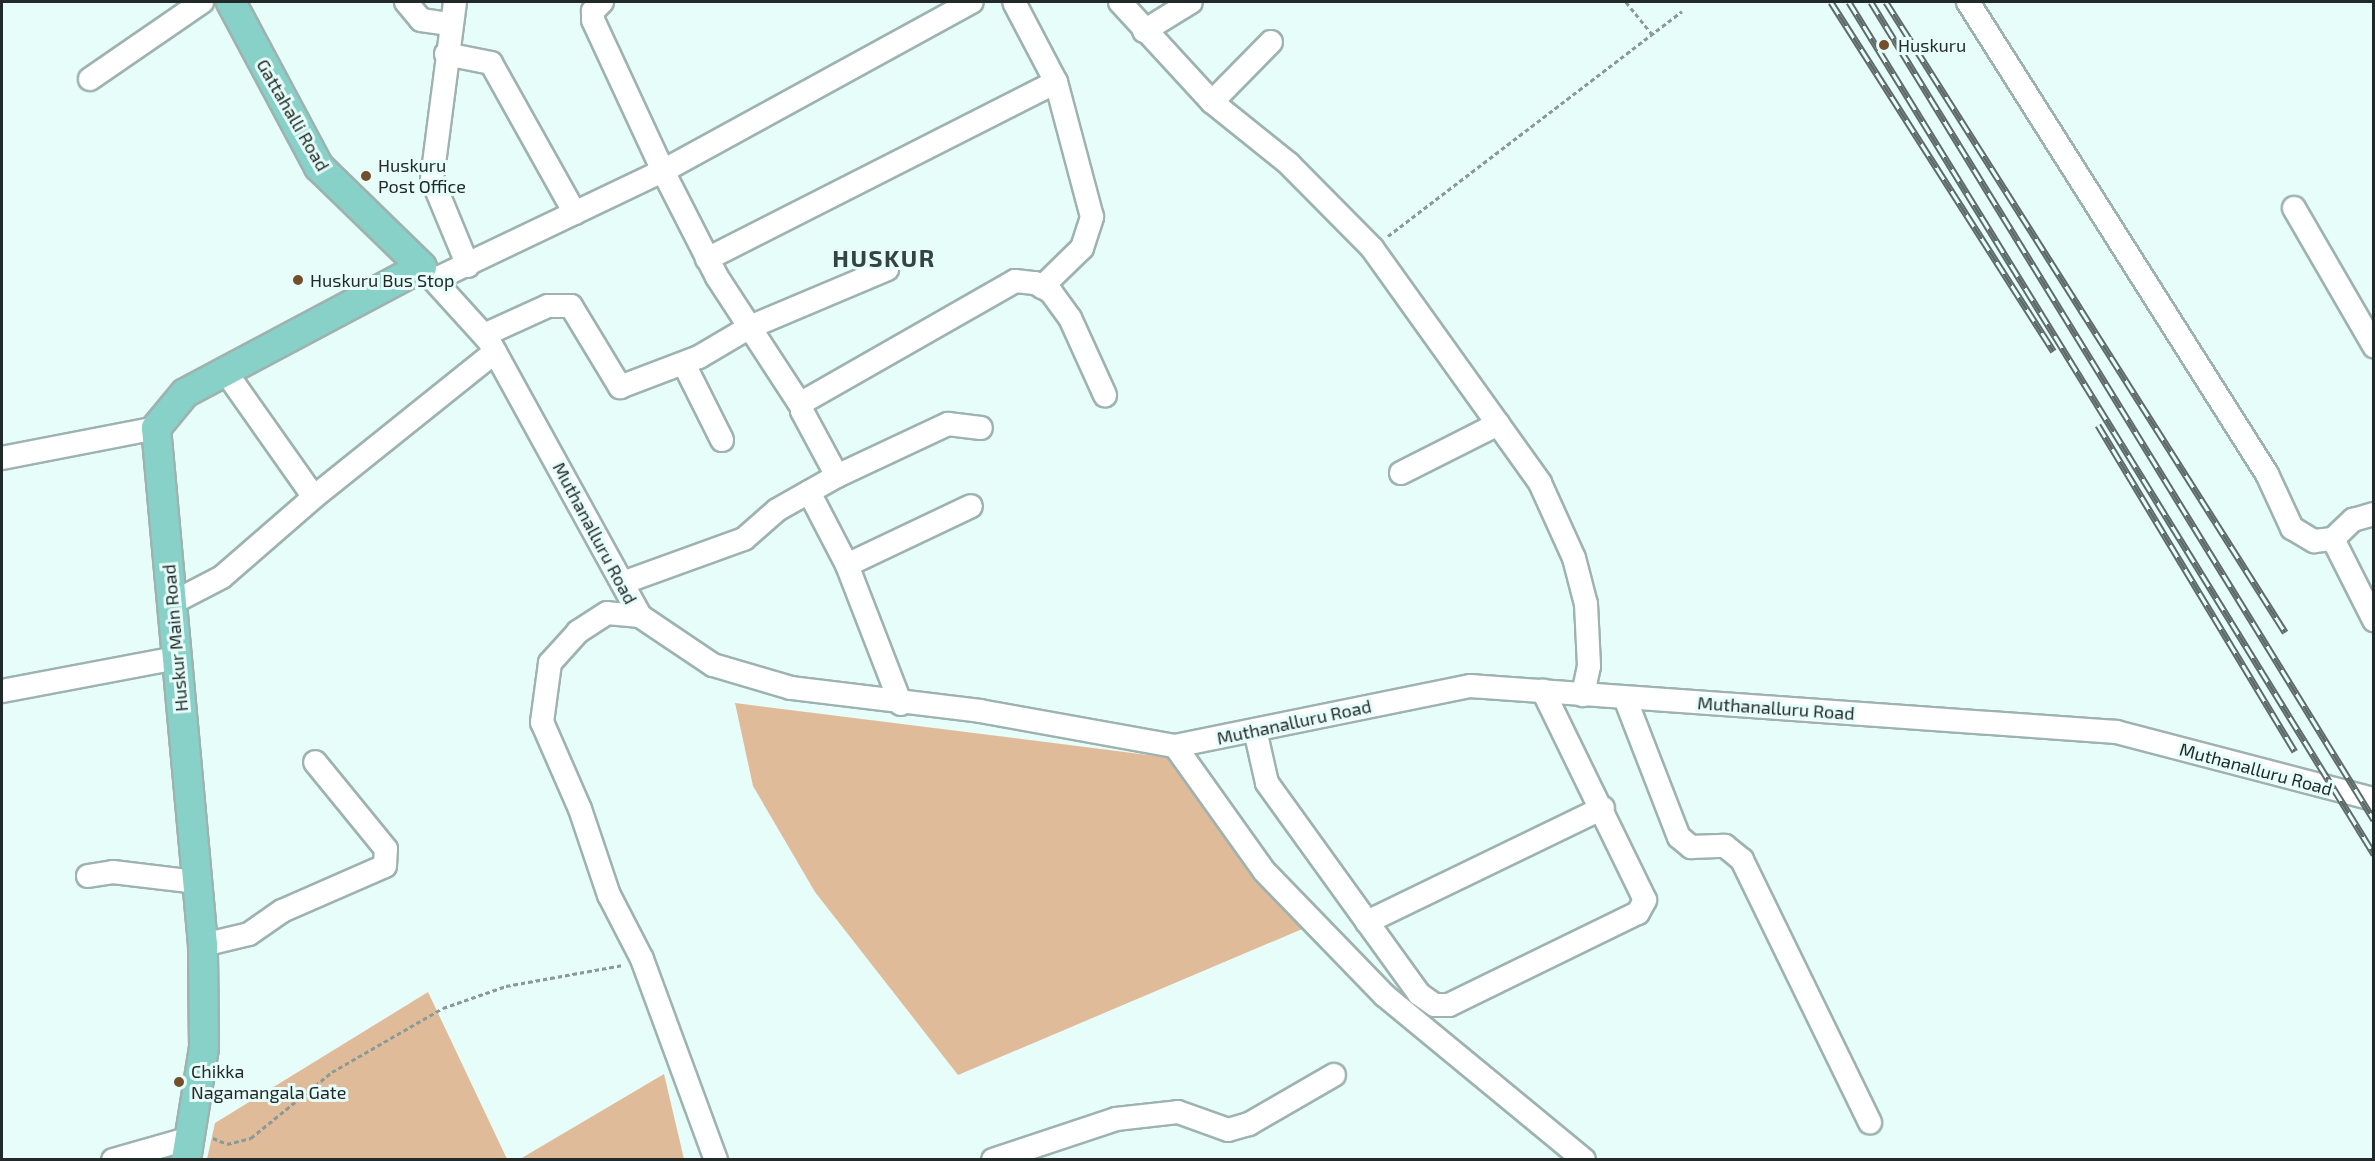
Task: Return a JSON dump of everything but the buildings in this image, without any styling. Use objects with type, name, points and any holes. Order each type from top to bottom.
[{"type":"main road","name":"Gattahalli Road","points":[[231,2],[319,167],[428,273]]},
{"type":"main road","points":[[156,428],[185,393],[225,371],[428,273]]},
{"type":"main road","name":"Huskur Main Road","points":[[156,428],[203,945],[204,1048],[188,1149]]},
{"type":"street","points":[[90,79],[202,2]]},
{"type":"street","points":[[406,2],[421,20],[450,24]]},
{"type":"street","points":[[455,2],[446,54],[432,179],[468,266]]},
{"type":"street","points":[[428,273],[468,266],[663,171],[972,2]]},
{"type":"street","points":[[1014,2],[1056,82],[1092,218],[1082,248],[1042,287]]},
{"type":"street","points":[[1120,2],[1144,31],[1212,102],[1290,164],[1372,248],[1540,483],[1574,558],[1586,604],[1589,666],[1583,695]]},
{"type":"street","points":[[1144,31],[1191,2]]},
{"type":"street","points":[[1968,2],[2267,474],[2292,528],[2314,541],[2333,539],[2353,520],[2373,514]]},
{"type":"street","points":[[593,5],[663,171],[707,259],[801,406],[837,476]]},
{"type":"street","points":[[1212,102],[1271,42]]},
{"type":"street","points":[[446,54],[491,63],[575,213]]},
{"type":"street","points":[[707,259],[1056,82]]},
{"type":"street","points":[[2294,208],[2373,346]]},
{"type":"street","points":[[172,603],[222,577],[524,315],[564,304],[578,313],[616,386],[684,364],[750,327],[887,268]]},
{"type":"street","name":"Muthanalluru Road","points":[[428,273],[489,344],[625,582],[640,616],[713,665],[792,688],[901,704],[980,711],[1175,746],[1470,686],[1543,691],[2116,732],[2373,799]]},
{"type":"street","points":[[801,406],[985,294],[1015,281],[1042,287],[1070,318],[1105,395]]},
{"type":"street","points":[[684,364],[722,440]]},
{"type":"street","points":[[225,371],[314,497]]},
{"type":"street","points":[[625,582],[744,539],[777,510],[837,476],[948,424],[981,428]]},
{"type":"street","points":[[1401,473],[1498,424]]},
{"type":"street","points":[[2,458],[156,428]]},
{"type":"street","points":[[809,492],[847,565],[901,704]]},
{"type":"street","points":[[847,565],[971,506]]},
{"type":"street","points":[[2333,539],[2373,620]]},
{"type":"street","points":[[640,616],[607,613],[578,632],[550,663],[542,722],[580,809],[609,895],[642,959],[716,1160]]},
{"type":"street","points":[[2,692],[177,658]]},
{"type":"street","points":[[1255,729],[1267,783],[1419,994],[1435,1005],[1449,1005],[1638,913],[1645,900],[1640,880],[1543,691]]},
{"type":"street","points":[[1625,698],[1679,837],[1691,847],[1725,846],[1742,860],[1870,1123]]},
{"type":"street","points":[[1175,746],[1264,871],[1384,995],[1584,1160]]},
{"type":"street","points":[[203,945],[249,934],[282,910],[385,866],[386,849],[315,762]]},
{"type":"street","points":[[1367,922],[1603,808]]},
{"type":"street","points":[[88,876],[113,872],[197,882]]},
{"type":"street","points":[[993,1160],[1116,1119],[1178,1112],[1228,1130],[1249,1124],[1334,1075]]},
{"type":"street","points":[[113,1160],[188,1149]]},
{"type":"path","points":[[1626,2],[1651,34]]},
{"type":"path","points":[[1372,248],[1682,11]]},
{"type":"path","points":[[188,1149],[208,1136],[227,1144],[251,1138],[332,1072],[469,998],[642,959]]},
{"type":"shaded area","points":[[735,703],[1172,758],[1307,927],[958,1075],[815,892],[753,786]]},
{"type":"shaded area","points":[[428,992],[507,1159],[207,1159],[215,1123]]},
{"type":"shaded area","points":[[664,1074],[684,1159],[520,1159]]},
{"type":"railway","points":[[1831,2],[2053,351]]},
{"type":"railway","points":[[1849,2],[2374,854]]},
{"type":"railway","points":[[1871,2],[2374,820]]},
{"type":"railway","points":[[1886,2],[2285,632]]},
{"type":"railway","points":[[2098,425],[2295,751]]},
{"type":"place","name":"Huskuru","points":[[1884,45]]},
{"type":"place","name":"Huskuru Post Office","points":[[366,176]]},
{"type":"place","name":"Huskuru Bus Stop","points":[[298,280]]},
{"type":"place","name":"Chikka Nagamangala Gate","points":[[179,1082]]},
{"type":"district","name":"HUSKUR","points":[[884,258]]}]
